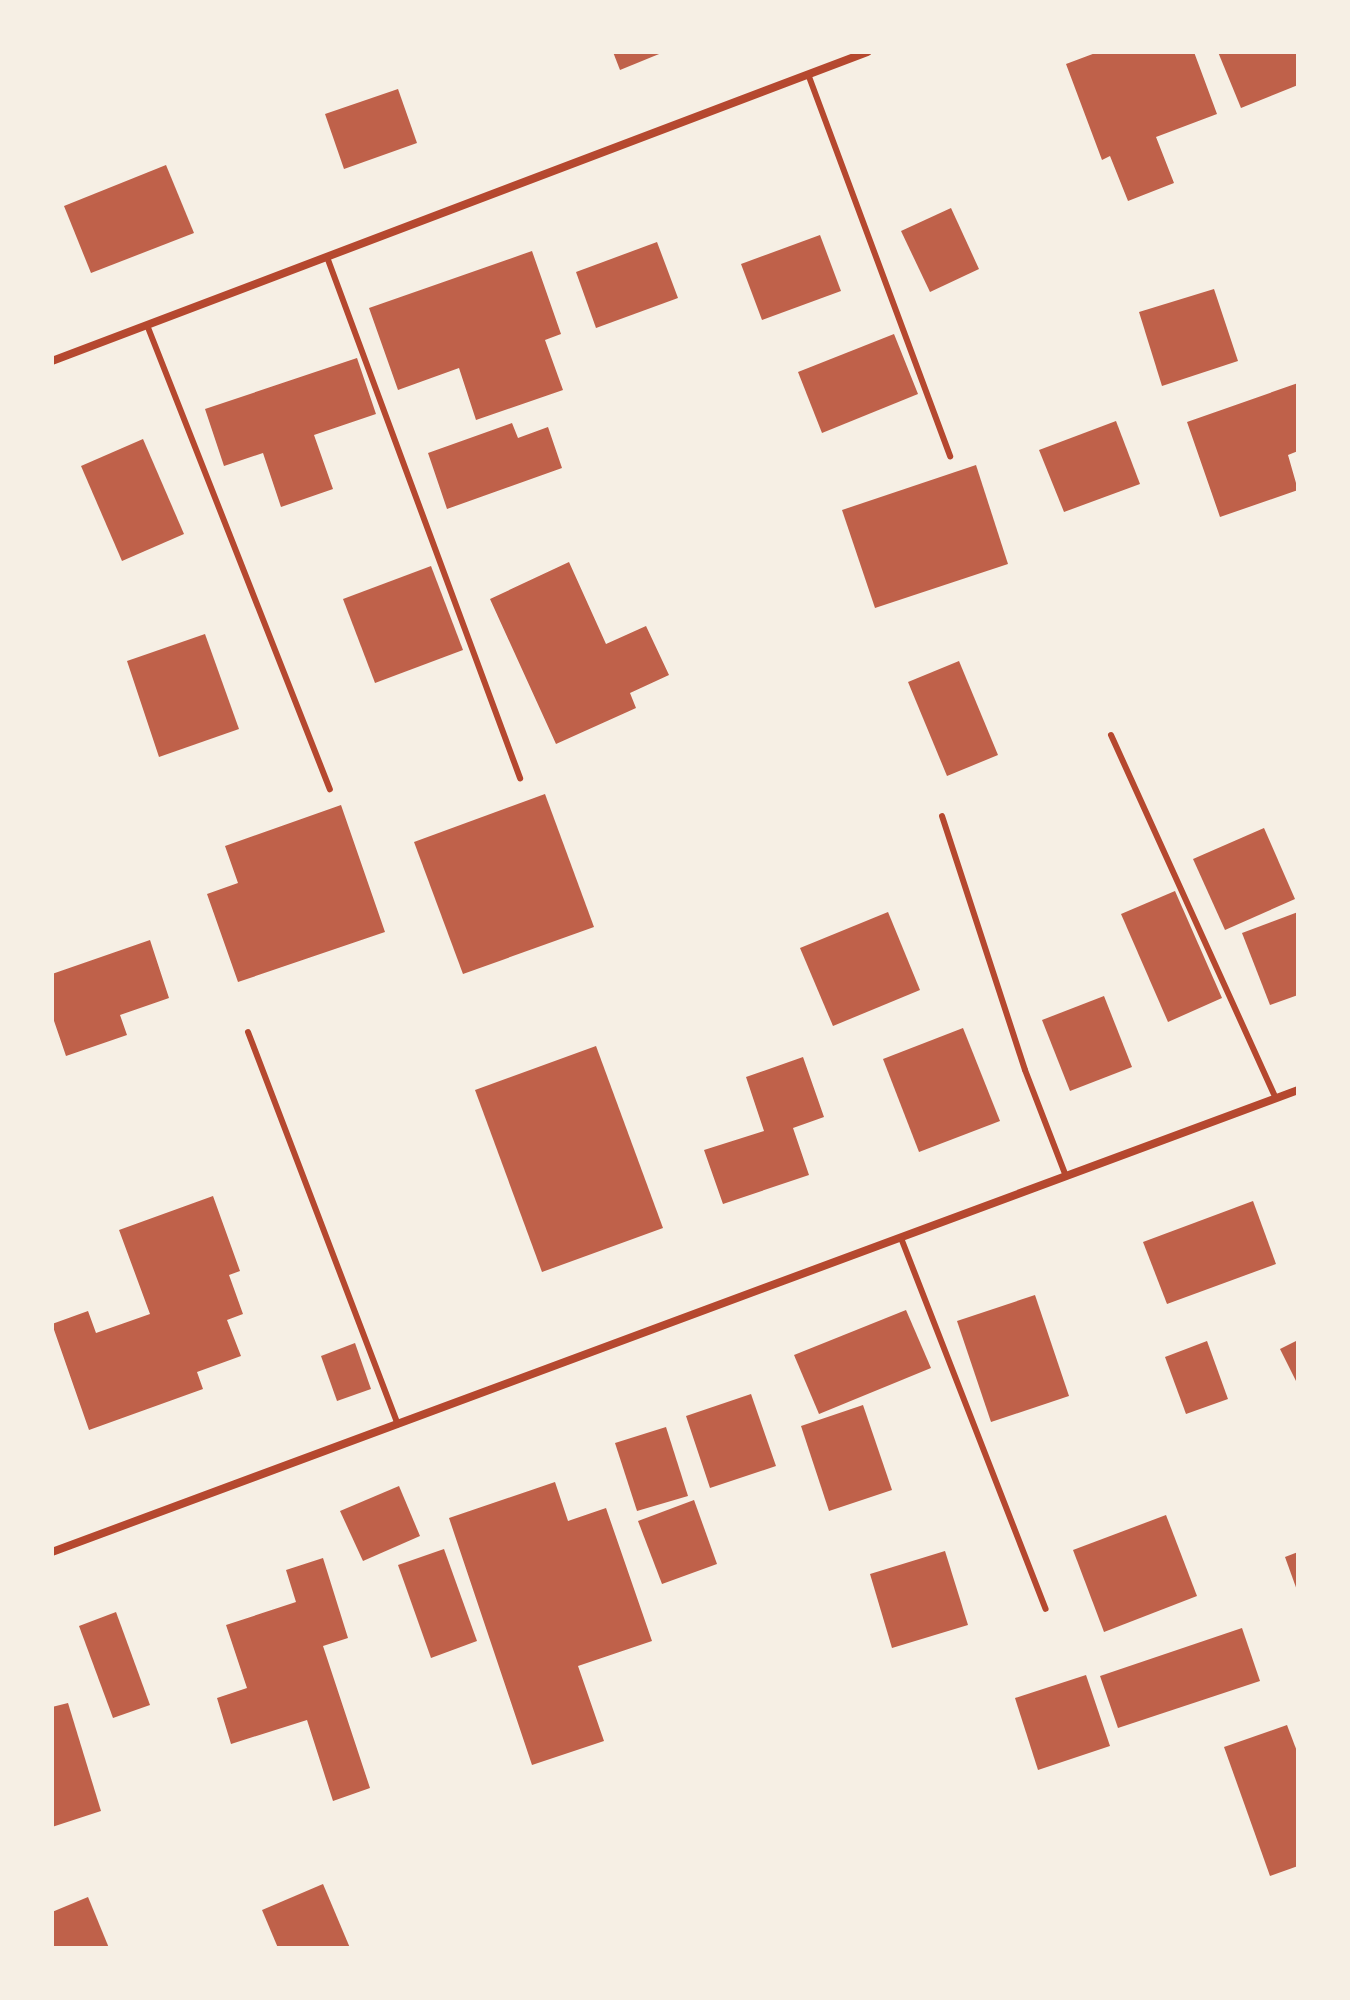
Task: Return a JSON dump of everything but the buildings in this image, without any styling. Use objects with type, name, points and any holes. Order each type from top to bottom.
[{"type":"street","points":[[52,361],[867,52]]},
{"type":"street","points":[[52,1552],[1298,1090]]},
{"type":"lane","points":[[808,74],[950,456]]},
{"type":"lane","points":[[327,257],[520,778]]},
{"type":"lane","points":[[147,325],[330,789]]},
{"type":"lane","points":[[1111,735],[1276,1098]]},
{"type":"lane","points":[[942,816],[1025,1070],[1066,1176]]},
{"type":"lane","points":[[248,1032],[398,1424]]},
{"type":"lane","points":[[901,1238],[1046,1609]]}]
